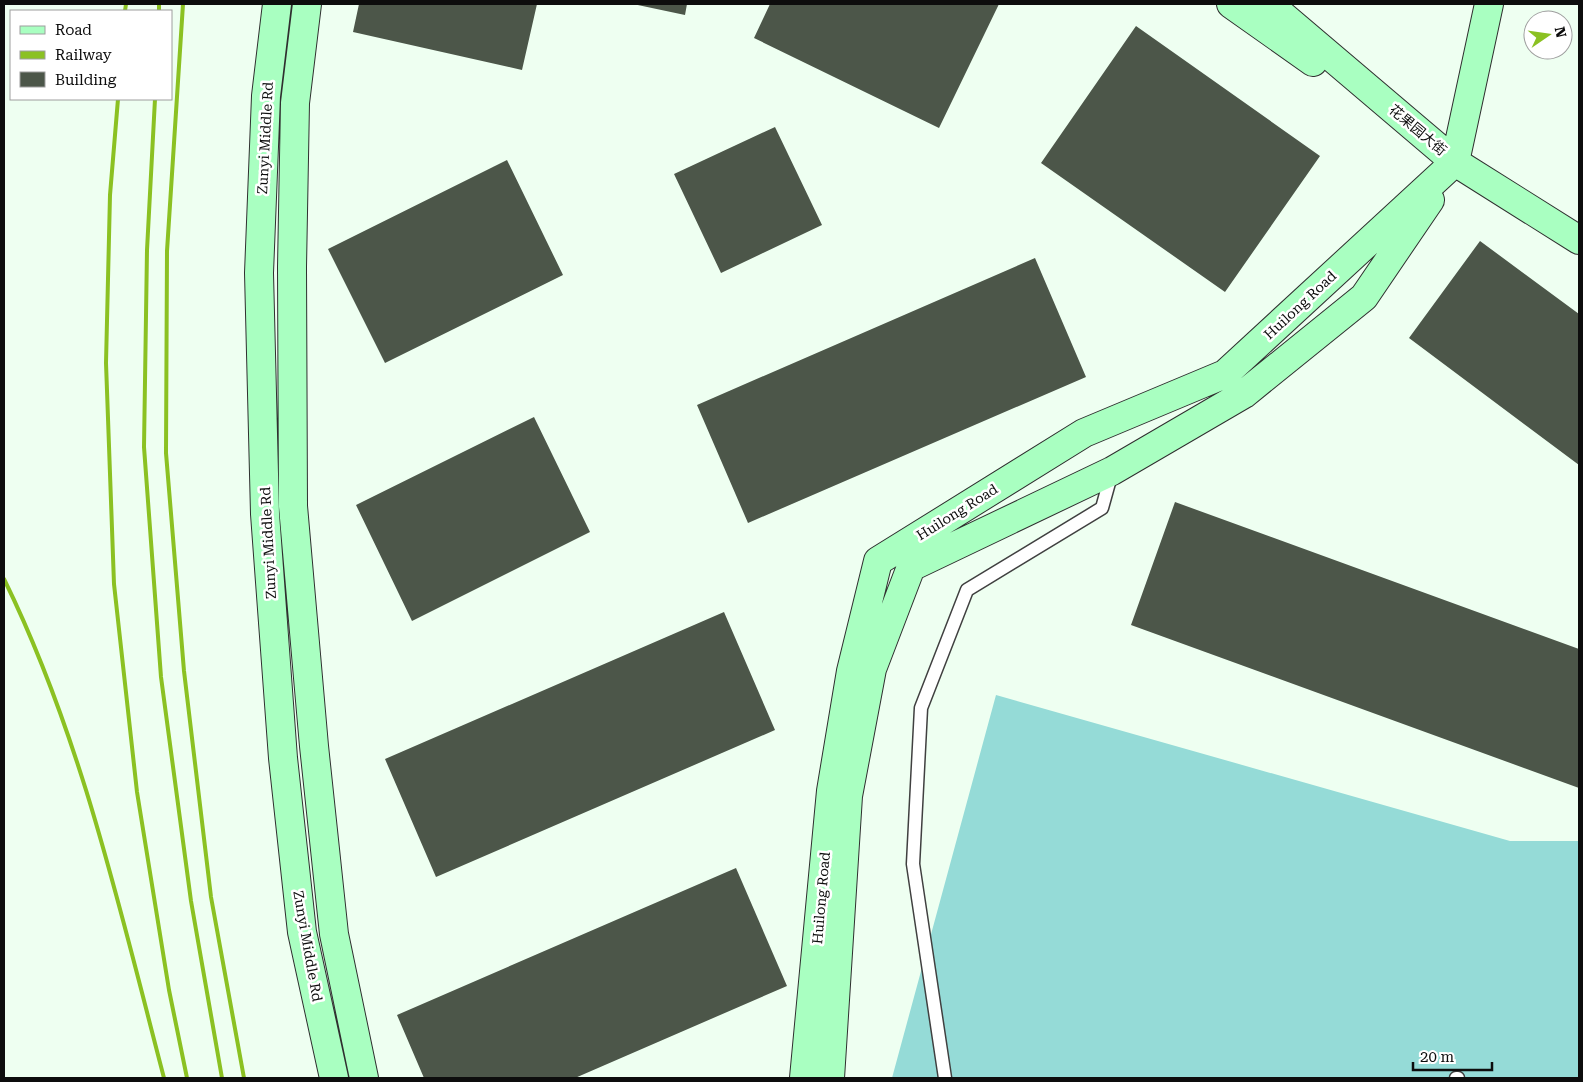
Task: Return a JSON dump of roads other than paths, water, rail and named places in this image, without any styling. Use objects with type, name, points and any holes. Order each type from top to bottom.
[{"type":"street","name":"Zunyi Middle Rd","points":[[278,4],[266,96],[259,273],[264,514],[283,758],[302,932],[334,1078]]},
{"type":"street","points":[[1231,4],[1455,162]]},
{"type":"street","name":"花果园大街","points":[[1269,4],[1455,162],[1579,240]]},
{"type":"street","name":"Huilong Road","points":[[830,1078],[848,796],[872,669],[911,567],[1112,471],[1244,394],[1364,297],[1455,162],[1489,4]]},
{"type":"street","name":"Zunyi Middle Rd","points":[[306,5],[295,104],[292,267],[293,506],[314,746],[334,934],[364,1078]]},
{"type":"street","name":"Huilong Road","points":[[804,1078],[831,791],[851,671],[878,562],[1084,433],[1225,374],[1455,162]]},
{"type":"lane","points":[[945,1078],[914,864],[921,708],[967,590],[1102,508],[1112,471]]},
{"type":"railway","points":[[125,10],[126,4]]},
{"type":"railway","points":[[159,4],[159,10]]},
{"type":"railway","points":[[183,4],[167,251],[166,453],[184,671],[211,897],[244,1078]]},
{"type":"railway","points":[[118,100],[110,195],[106,363],[114,584],[137,792],[169,990],[187,1078]]},
{"type":"railway","points":[[155,100],[147,250],[144,447],[161,677],[191,901],[222,1078]]},
{"type":"railway","points":[[4,579],[31,639],[77,762],[114,888],[164,1078]]}]
